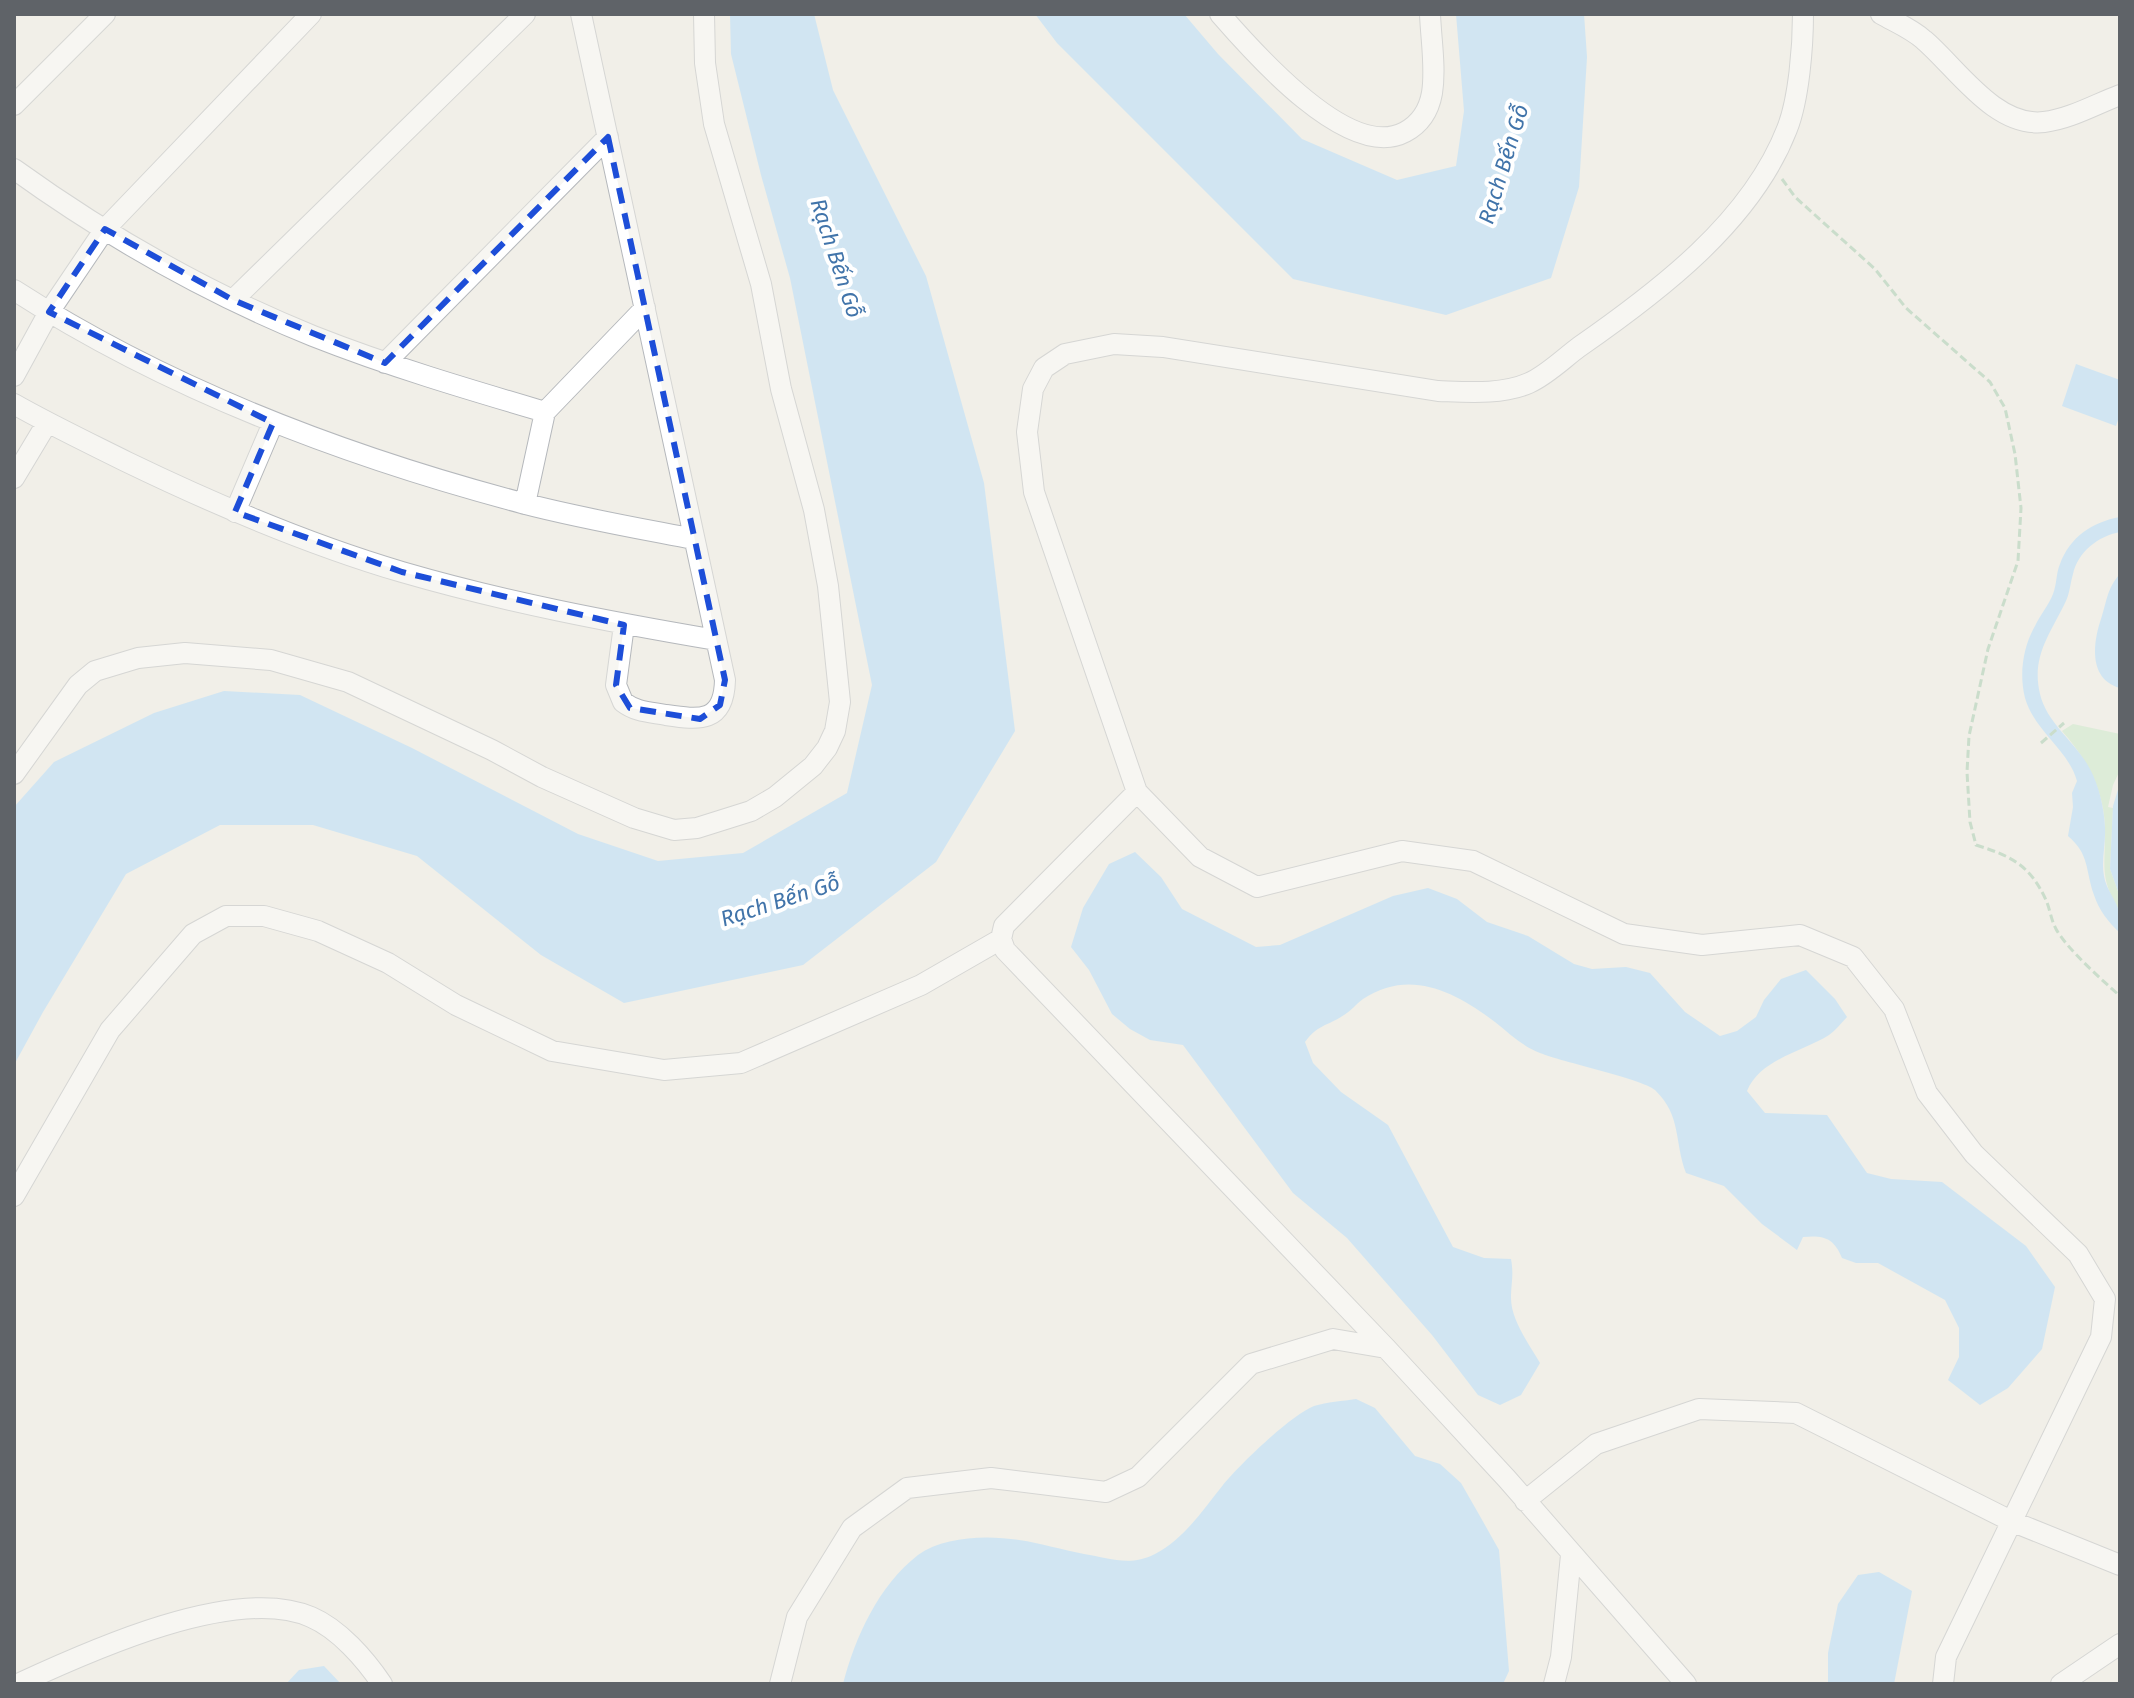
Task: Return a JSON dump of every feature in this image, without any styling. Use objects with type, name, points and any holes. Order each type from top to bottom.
[{"type":"street","points":[[14,105],[105,14]]},
{"type":"street","points":[[14,376],[49,312],[105,229],[311,14]]},
{"type":"street","points":[[233,300],[525,14]]},
{"type":"street","points":[[581,14],[725,680],[720,705],[700,719],[640,711],[623,702],[616,685],[624,625]]},
{"type":"street","points":[[14,774],[78,685],[95,671],[138,658],[185,653],[271,660],[348,682],[542,777],[634,818],[674,830],[697,828],[751,811],[775,797],[813,766],[835,731],[840,702],[828,586],[814,510],[781,389],[761,284],[714,124],[705,63],[704,14]]},
{"type":"street","points":[[1220,14],[1251,50],[1324,115],[1352,131],[1381,138],[1398,135],[1414,127],[1425,114],[1433,81],[1430,14]]},
{"type":"street","points":[[1803,14],[1803,48],[1788,127],[1770,163],[1747,198],[1702,249],[1642,303],[1529,383],[1484,392],[1438,391],[1163,347],[1114,344],[1065,354],[1044,368],[1033,389],[1027,432],[1034,492],[1137,792],[1200,857],[1257,887],[1402,851],[1473,861],[1624,934],[1702,945],[1800,935],[1853,957],[1894,1009],[1927,1093],[1974,1154],[2078,1254],[2105,1299],[2101,1337],[1946,1657],[1943,1684]]},
{"type":"street","points":[[1881,14],[1923,38],[1970,87],[1994,106],[2019,118],[2042,122],[2120,95]]},
{"type":"street","points":[[385,363],[608,137]]},
{"type":"street","points":[[14,169],[169,268],[233,300],[385,363],[545,412]]},
{"type":"street","points":[[14,290],[49,312],[179,380],[273,423],[443,481],[525,504],[694,539]]},
{"type":"street","points":[[525,504],[545,412],[645,308]]},
{"type":"street","points":[[14,404],[47,423],[235,512],[402,572],[624,625],[716,640]]},
{"type":"street","points":[[14,478],[47,423]]},
{"type":"street","points":[[235,512],[273,423]]},
{"type":"street","points":[[1137,792],[1004,926],[1001,939],[1005,950],[1386,1348],[1686,1684]]},
{"type":"street","points":[[14,1196],[110,1030],[193,934],[226,916],[264,916],[318,931],[388,963],[456,1005],[552,1051],[664,1070],[741,1063],[921,985],[1001,939]]},
{"type":"street","points":[[780,1684],[797,1617],[852,1528],[907,1488],[991,1478],[1106,1492],[1138,1477],[1251,1364],[1333,1339],[1386,1348]]},
{"type":"street","points":[[1525,1501],[1596,1444],[1699,1409],[1796,1413],[2011,1521],[2120,1565]]},
{"type":"street","points":[[1554,1684],[1561,1657],[1571,1555]]},
{"type":"street","points":[[18,1684],[114,1641],[228,1610],[254,1606],[284,1608],[313,1618],[346,1643],[382,1684]]},
{"type":"street","points":[[2061,1684],[2120,1644]]},
{"type":"path","points":[[1770,163],[1795,197],[1875,269],[1906,308],[1990,382],[2005,408],[2015,454],[2021,508],[2018,561],[1988,649],[1969,736],[1967,772],[1970,822],[1976,845],[2009,855],[2033,876],[2046,900],[2056,930],[2120,996]]},
{"type":"path","points":[[2041,743],[2064,723]]},
{"type":"highlighted area","points":[[608,137],[725,680],[720,705],[700,719],[630,708],[616,685],[624,625],[402,572],[235,512],[273,423],[49,312],[105,229],[233,300],[385,363]]},
{"type":"green space","points":[[2073,724],[2120,734],[2120,770],[2108,807],[2113,808],[2110,869],[2120,897],[2120,912],[2106,879],[2104,813],[2097,787],[2086,763],[2062,731]]},
{"type":"water","name":"Rạch Bến Gỗ","points":[[730,14],[814,14],[833,90],[926,276],[984,483],[1015,731],[936,862],[803,965],[624,1003],[541,955],[417,856],[313,825],[220,825],[126,874],[14,1065],[14,807],[54,762],[154,713],[224,691],[300,695],[412,748],[578,834],[658,861],[743,853],[847,793],[872,685],[790,278],[731,54]]},
{"type":"water","name":"Rạch Bến Gỗ","points":[[1035,14],[1184,14],[1218,54],[1302,139],[1397,180],[1456,166],[1464,111],[1456,14],[1584,14],[1587,57],[1579,187],[1551,278],[1446,315],[1293,279],[1057,43]]},
{"type":"water","points":[[2076,364],[2120,380],[2120,414],[2116,426],[2062,406]]},
{"type":"water","points":[[2120,517],[2120,532],[2090,546],[2079,559],[2067,599],[2040,657],[2038,681],[2049,715],[2084,759],[2098,790],[2105,827],[2104,876],[2119,910],[2120,933],[2098,906],[2084,856],[2068,836],[2072,793],[2077,781],[2073,770],[2036,721],[2025,698],[2022,680],[2028,643],[2053,594],[2064,554],[2083,532]]},
{"type":"water","points":[[2120,574],[2120,688],[2102,677],[2095,649],[2108,595]]},
{"type":"water","points":[[2120,783],[2120,897],[2110,869],[2113,806]]},
{"type":"water","points":[[1135,852],[1161,877],[1182,909],[1256,947],[1280,945],[1393,896],[1428,888],[1457,899],[1487,922],[1528,936],[1574,964],[1592,969],[1626,967],[1650,973],[1685,1012],[1720,1036],[1737,1031],[1756,1017],[1764,1000],[1781,979],[1806,970],[1835,999],[1847,1017],[1829,1035],[1762,1071],[1747,1091],[1765,1113],[1827,1115],[1867,1173],[1891,1179],[1942,1182],[2026,1246],[2055,1287],[2042,1349],[2008,1388],[1980,1405],[1948,1380],[1959,1357],[1959,1328],[1945,1300],[1878,1263],[1856,1263],[1842,1258],[1832,1242],[1822,1237],[1803,1237],[1797,1250],[1762,1224],[1724,1186],[1686,1173],[1674,1120],[1655,1090],[1534,1050],[1480,1011],[1448,993],[1415,985],[1398,985],[1363,999],[1338,1019],[1319,1028],[1305,1042],[1313,1063],[1341,1092],[1388,1125],[1453,1247],[1484,1258],[1511,1259],[1514,1315],[1540,1363],[1521,1395],[1500,1405],[1478,1395],[1432,1335],[1347,1238],[1293,1193],[1183,1045],[1150,1040],[1112,1014],[1089,970],[1071,947],[1083,908],[1109,864]]},
{"type":"water","points":[[1356,1399],[1375,1408],[1415,1456],[1440,1464],[1461,1483],[1499,1550],[1509,1671],[1503,1684],[843,1684],[854,1648],[870,1613],[892,1581],[918,1555],[953,1541],[994,1538],[1027,1541],[1120,1560],[1146,1558],[1166,1548],[1184,1532],[1241,1465],[1292,1419],[1314,1406]]},
{"type":"water","points":[[1879,1572],[1912,1591],[1894,1684],[1828,1684],[1828,1653],[1838,1604],[1858,1575]]},
{"type":"water","points":[[324,1666],[341,1684],[286,1684],[299,1670]]}]
